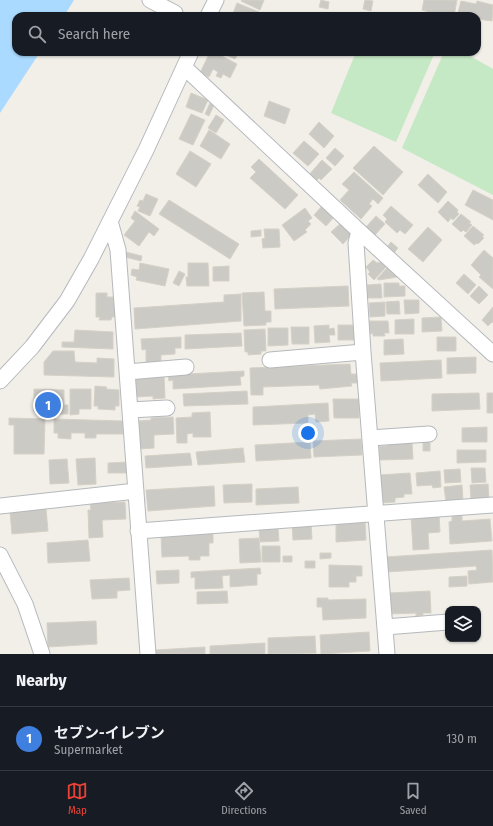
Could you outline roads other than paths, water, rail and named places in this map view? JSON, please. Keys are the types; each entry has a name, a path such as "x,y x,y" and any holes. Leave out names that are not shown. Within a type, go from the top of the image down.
{"street":[{"path":"150,0 173,12"},
{"path":"210,12 216,0"},
{"path":"0,381 32,347 67,301 91,259 146,150 189,56"},
{"path":"184,67 493,354"},
{"path":"110,221 118,250 148,654"},
{"path":"359,231 356,243 363,352 387,654"},
{"path":"270,360 363,352"},
{"path":"127,372 186,367"},
{"path":"130,410 167,408"},
{"path":"370,438 429,434"},
{"path":"0,506 136,491"},
{"path":"138,532 493,505"},
{"path":"0,555 25,604 42,654"},
{"path":"386,627 445,622"}],"water":[{"path":"0,0 74,0 66,12 12,12 12,56 37,56 0,113"}],"place":[{"name":"セブン-イレブン","path":"48,405"}]}
